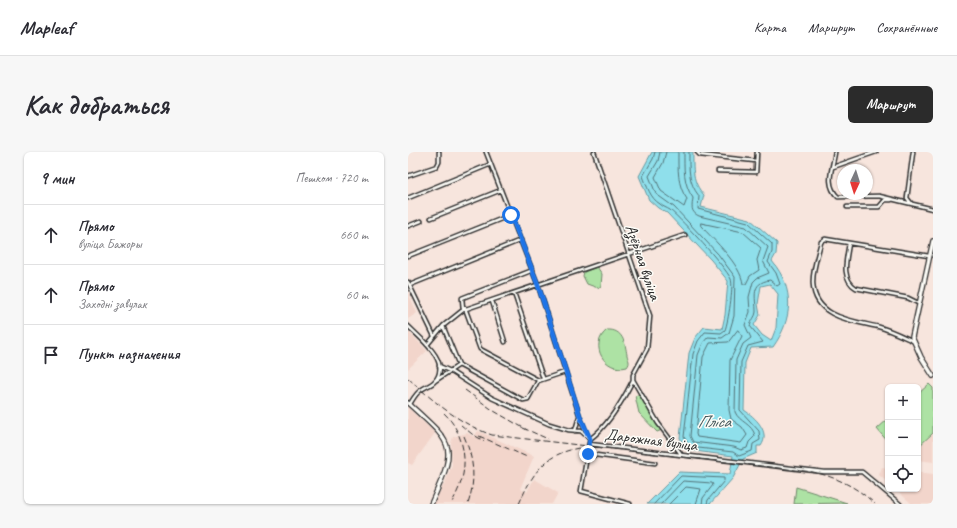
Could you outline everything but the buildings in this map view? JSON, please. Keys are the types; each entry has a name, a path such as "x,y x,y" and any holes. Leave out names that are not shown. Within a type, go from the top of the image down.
{"street":[{"path":"408,176 437,166 439,162 439,152"},
{"path":"486,152 533,270 565,372 587,435"},
{"name":"Азёрная вуліца","path":"590,439 598,433 607,421 633,380 633,375 647,349 650,316 594,152"},
{"path":"697,152 700,155 756,161"},
{"path":"718,171 756,172 757,152"},
{"path":"835,152 833,167 830,171 829,183 833,192 838,197 879,196 933,209"},
{"path":"833,167 876,152"},
{"path":"911,203 907,198 913,152"},
{"path":"408,198 491,164"},
{"path":"431,218 501,190"},
{"path":"847,207 879,207 885,200 895,200"},
{"path":"408,256 511,215"},
{"path":"408,226 421,221"},
{"path":"427,345 444,326 464,309 492,301 685,235"},
{"path":"913,341 880,328 842,319 822,306 813,285 813,276 821,242 825,238 927,256"},
{"path":"434,336 409,283 521,240"},
{"path":"933,242 927,256 912,337 920,357 933,376"},
{"path":"849,243 846,272 850,284 856,288 908,298 918,303"},
{"path":"533,270 462,298 464,309 480,349 538,380"},
{"path":"514,293 543,377"},
{"path":"492,301 505,342"},
{"path":"408,326 437,357 439,374 435,381"},
{"path":"444,326 459,365 523,400 528,399 538,380 543,377 565,372"},
{"path":"431,504 447,465 447,446 438,430 409,403 420,390 459,365"},
{"name":"Дарожная вуліца","path":"439,366 450,371 492,398 538,420 587,435 590,439 589,444 681,454 729,462 824,472 862,472 900,504"},
{"path":"633,380 658,423 681,454"},
{"path":"575,431 580,416"},
{"path":"589,444 581,491 630,504"},
{"path":"588,454 654,463"}],"shaded area":[{"path":"408,292 417,313 408,319"},
{"path":"408,331 427,351 408,369"},
{"path":"408,408 435,433 412,465 408,463"},
{"path":"478,431 534,456 520,489 527,492 534,479 558,493 552,504 433,504 445,483 452,465 451,443 453,437 467,433 474,437"},
{"path":"933,434 933,462 921,460 921,445"},
{"path":"882,467 885,468 885,480 879,475"},
{"path":"921,472 933,474 933,504 912,504 898,492 921,492"}],"green space":[{"path":"597,267 602,274 601,286 598,288 587,284 583,276 584,272"},
{"path":"607,330 612,330 620,334 624,342 629,361 627,367 619,368 612,366 606,362 602,356 599,350 599,343"},
{"path":"929,384 933,388 933,433 921,444 921,420 921,391"},
{"path":"640,394 662,430 657,432 639,413 635,396"},
{"path":"885,422 885,438 877,429"},
{"path":"796,487 847,503 794,504"}],"water":[{"name":"Пліса","path":"652,152 693,152 693,170 695,180 704,195 701,207 750,219 777,243 776,254 772,261 785,282 788,293 788,315 780,336 773,347 751,348 745,363 744,410 760,425 763,430 764,441 761,446 757,446 757,453 743,459 733,478 710,504 647,504 679,472 730,474 733,456 687,450 680,438 689,353 695,338 704,327 722,329 725,315 728,281 711,260 667,213 658,208 649,200 639,176","holes":["770,284 778,294 776,328 771,341 762,335 754,325 760,315 758,304 761,286"]}],"railway":[{"path":"408,378 447,411 469,425 492,435 813,472 830,477 854,488 875,504"},
{"path":"465,390 494,411 527,430"},
{"path":"444,413 450,419 458,433 464,458 462,478 451,504"},
{"path":"461,425 484,441"},
{"path":"523,428 548,439"},
{"path":"464,436 470,453 473,470 471,495 468,504"},
{"path":"479,436 527,457"},
{"path":"519,504 534,475 548,460 567,451 579,448"}],"route":[{"path":"511,215 533,270 565,372 587,435 590,439 588,454"}]}
